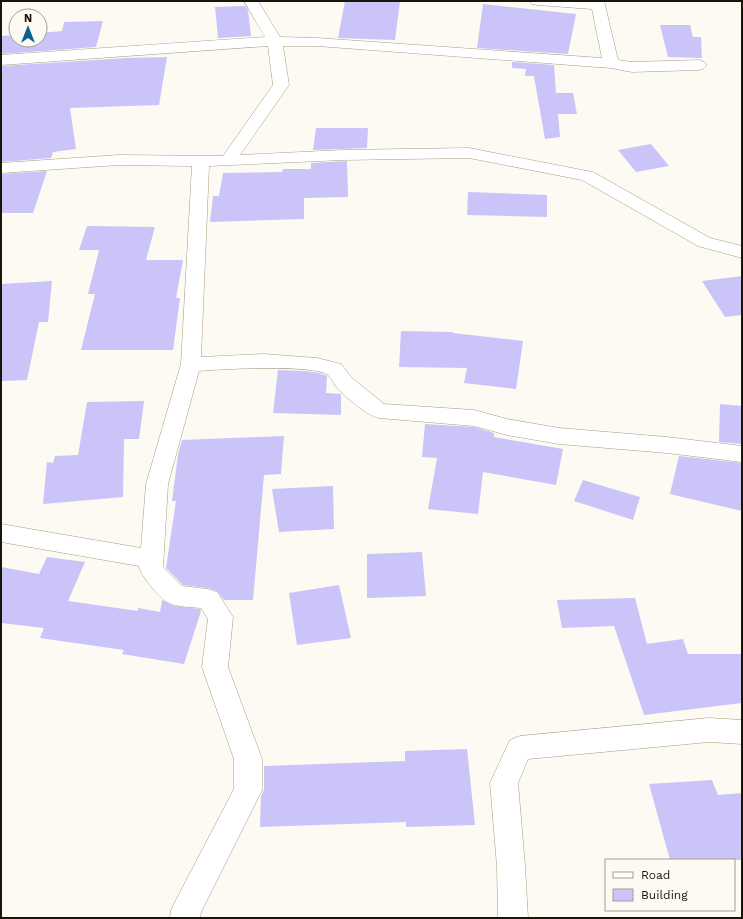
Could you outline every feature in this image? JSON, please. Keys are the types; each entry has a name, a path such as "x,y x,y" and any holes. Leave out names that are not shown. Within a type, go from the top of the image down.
{"street":[{"path":"228,161 281,85 275,41 251,1"},
{"path":"537,1 597,3 611,63"},
{"path":"1,60 275,41 317,42 611,63 632,67 699,65"},
{"path":"1,168 119,160 228,161 344,155 470,153 587,176 704,242 742,252"},
{"path":"184,918 186,910 248,790 248,759 216,667 221,617 208,599 175,595 151,570 157,484 191,364 201,161"},
{"path":"191,364 260,362 314,364 334,369 345,383 379,411 474,418 507,427 559,436 667,445 742,454"},
{"path":"1,533 152,559"},
{"path":"513,918 511,866 504,783 520,748 709,730 742,732"}],"building":[{"path":"345,1 400,1 395,40 338,38"},
{"path":"483,4 576,14 568,54 477,48"},
{"path":"245,6 248,10 251,36 218,38 215,7"},
{"path":"103,21 96,47 1,54 1,36 8,36 8,48 48,48 48,32 62,31 64,22"},
{"path":"660,25 690,25 693,37 701,37 702,58 668,57"},
{"path":"167,57 159,105 70,108 76,149 53,152 51,158 1,162 1,66"},
{"path":"512,62 554,65 556,93 573,93 577,114 558,114 560,137 545,139 534,76 525,76 526,69 512,68"},
{"path":"316,128 368,128 367,148 313,150"},
{"path":"651,144 669,166 636,172 618,150"},
{"path":"347,161 348,197 304,198 304,219 210,222 213,196 219,196 223,173 282,172 283,169 311,169 311,163"},
{"path":"47,171 33,213 1,213 1,174"},
{"path":"468,192 547,195 547,217 467,215"},
{"path":"87,226 155,227 146,260 183,260 176,298 180,298 173,350 81,350 95,294 88,294 99,250 79,250"},
{"path":"742,276 742,315 725,317 702,281"},
{"path":"52,281 48,322 39,322 27,380 1,381 1,284"},
{"path":"401,331 453,332 523,341 516,389 464,383 467,368 399,367"},
{"path":"278,370 305,371 327,376 326,393 341,394 341,415 273,413"},
{"path":"144,401 139,439 124,439 123,497 43,504 47,462 53,463 55,456 78,455 87,402"},
{"path":"720,404 742,406 742,444 719,442"},
{"path":"425,424 474,427 494,433 494,437 563,449 556,485 483,472 478,514 428,509 437,458 422,457"},
{"path":"284,436 281,474 264,475 253,600 224,600 217,591 208,588 183,585 166,568 176,501 172,501 178,455 182,440"},
{"path":"679,456 742,463 742,511 670,494"},
{"path":"583,480 640,497 633,520 574,501"},
{"path":"333,486 334,529 279,532 272,489"},
{"path":"422,552 426,596 367,598 367,554"},
{"path":"47,557 85,562 68,601 138,611 138,608 160,612 162,600 174,606 200,609 201,611 184,664 122,654 124,650 40,638 44,628 1,623 1,567 39,574"},
{"path":"339,585 351,638 297,645 289,593"},
{"path":"635,598 647,644 683,639 688,654 742,654 742,703 644,715 614,626 562,628 557,600"},
{"path":"467,749 475,825 406,827 406,822 260,827 261,796 264,790 264,766 405,761 405,751"},
{"path":"712,780 718,795 742,793 742,860 670,859 649,784"}]}
